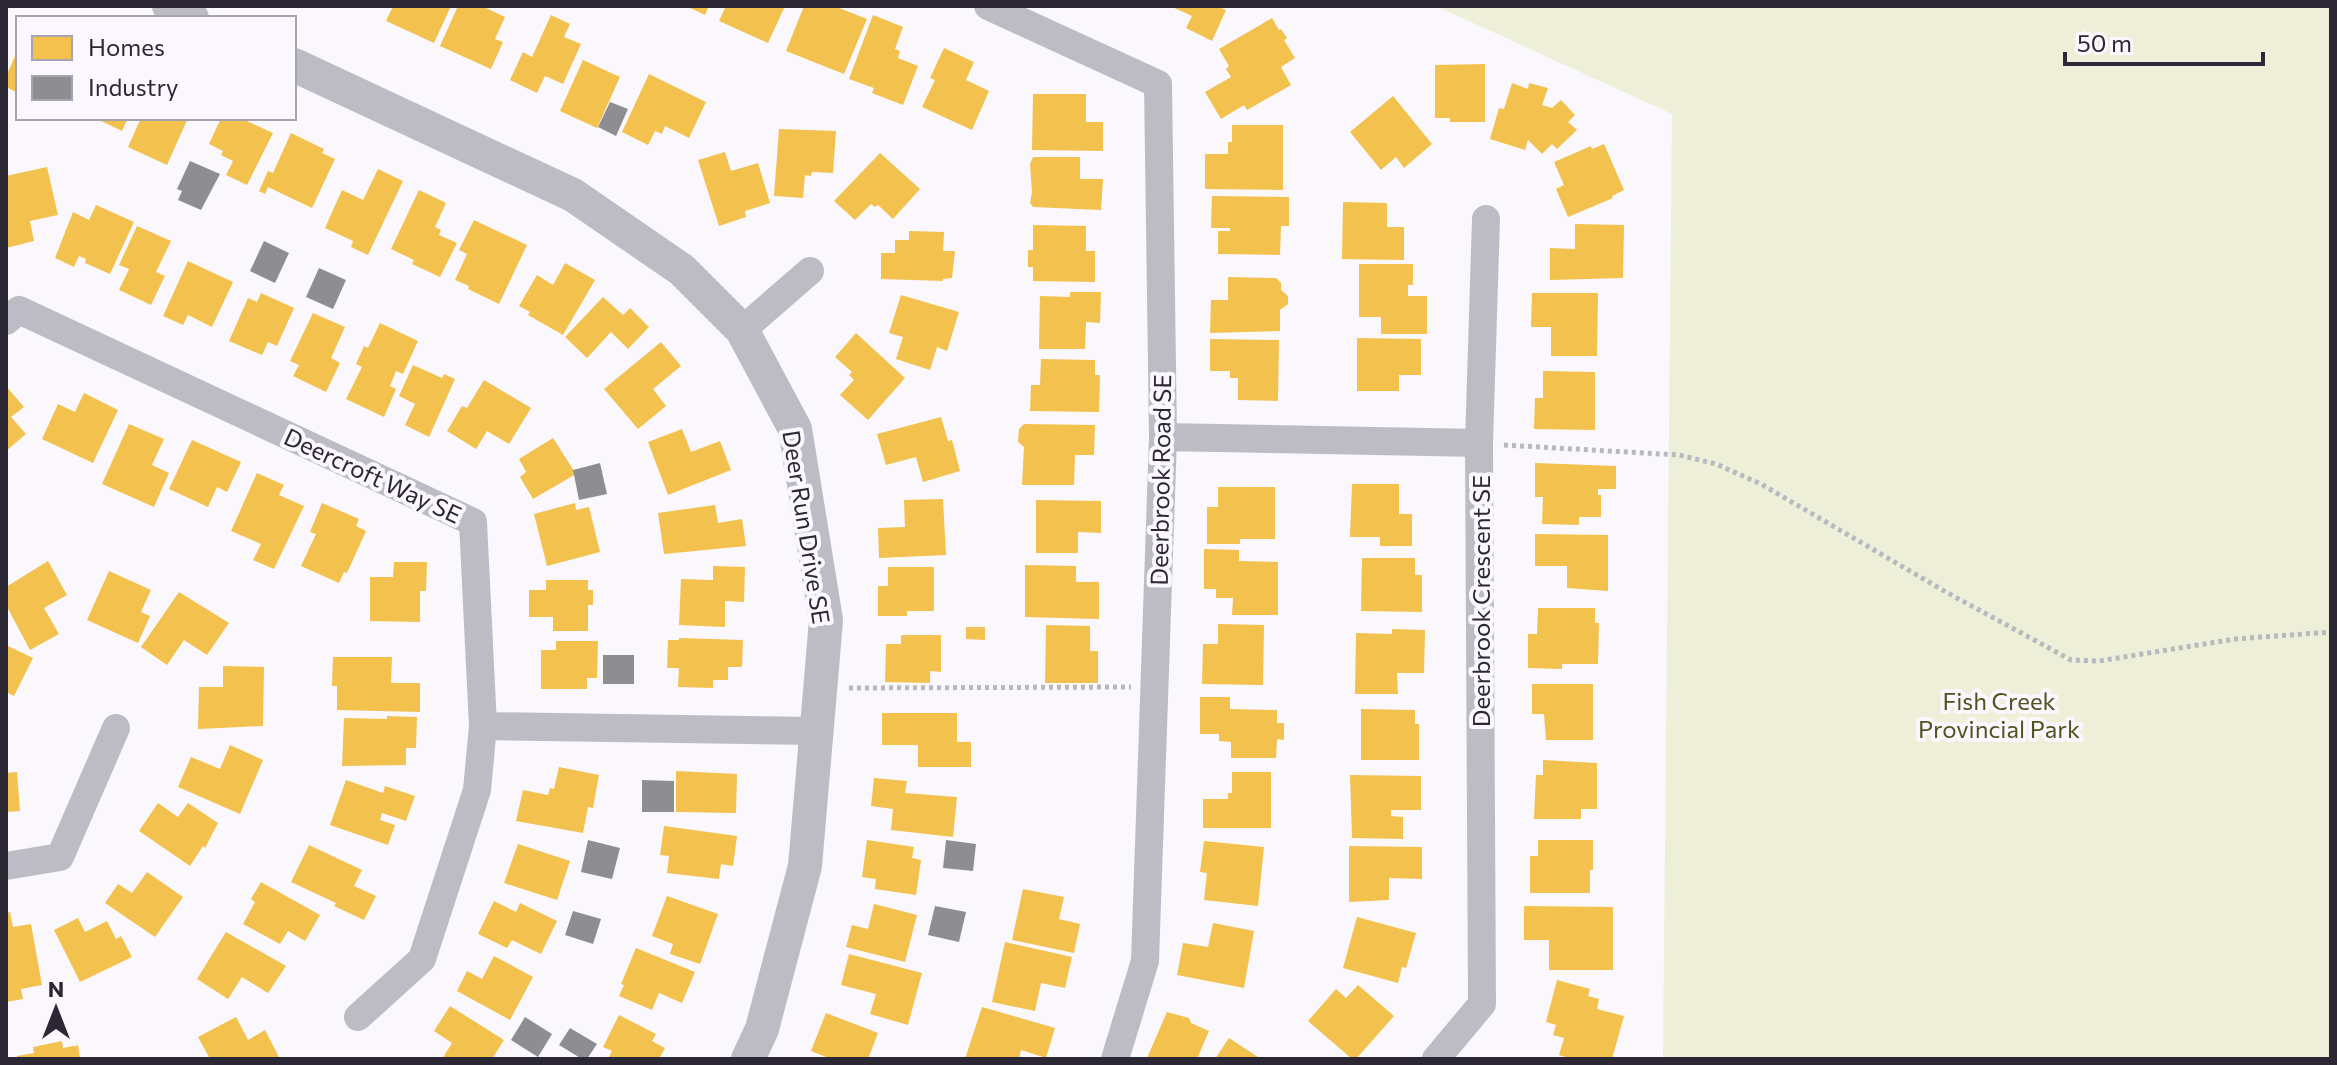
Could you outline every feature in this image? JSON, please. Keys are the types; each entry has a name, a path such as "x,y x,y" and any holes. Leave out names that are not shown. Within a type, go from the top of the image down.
{"street":[{"path":"169,6 188,16"},
{"name":"Deerbrook Road SE","path":"988,6 1158,84 1163,437 1145,961 1115,1059"},
{"name":"Deer Run Drive SE","path":"296,66 573,195 682,270 742,330 795,429 826,620 805,866 762,1029 748,1059"},
{"path":"1479,443 1486,219"},
{"path":"742,330 810,271"},
{"name":"Deercroft Way SE","path":"6,321 19,310 473,522 483,726"},
{"name":"Deerbrook Crescent SE","path":"1163,437 1479,443 1482,1004 1436,1059"},
{"path":"358,1017 422,959 477,790 483,726 817,731"},
{"path":"6,866 60,857 116,728"}],"path":[{"path":"1479,443 1679,455 1739,472 1784,495 2036,643 2071,660 2099,661 2211,641 2331,632"},
{"path":"820,691 856,688 1154,687"}],"green space":[{"name":"Fish Creek Provincial Park","path":"1436,6 2331,6 2331,1059 1663,1059 1672,114"}],"building: Homes":[{"path":"393,6 451,6 434,43 386,21"},
{"path":"458,6 482,6 505,17 495,39 503,42 491,69 440,46"},
{"path":"686,6 709,6 705,15"},
{"path":"726,6 785,6 768,43 719,21"},
{"path":"804,6 834,6 867,19 844,74 786,51"},
{"path":"1170,6 1217,6 1226,10 1212,41 1186,28 1192,16"},
{"path":"551,15 570,24 564,37 581,44 563,84 545,76 537,93 510,80 523,52 532,57"},
{"path":"873,15 903,27 895,49 900,51 898,58 918,66 903,105 872,93 874,88 849,79"},
{"path":"1272,18 1287,38 1284,40 1295,58 1281,67 1291,85 1247,110 1244,105 1221,119 1205,92 1231,77 1226,69 1229,66 1219,49"},
{"path":"944,48 974,62 966,80 989,91 972,130 922,107 935,80 930,78"},
{"path":"16,54 16,92 6,87 6,76"},
{"path":"583,60 620,77 597,128 560,111"},
{"path":"1485,64 1485,122 1450,122 1450,118 1435,118 1435,65"},
{"path":"649,74 706,102 689,138 665,126 662,134 655,131 648,145 622,132"},
{"path":"1512,83 1528,89 1529,83 1548,88 1542,105 1552,108 1561,100 1575,115 1568,122 1577,130 1557,149 1552,144 1542,154 1528,140 1525,150 1490,139 1499,108 1504,109"},
{"path":"1033,94 1086,94 1086,122 1103,122 1103,151 1032,150"},
{"path":"1393,96 1432,144 1404,168 1396,157 1381,170 1350,132"},
{"path":"99,120 127,120 122,131"},
{"path":"140,120 187,120 167,165 128,147"},
{"path":"220,120 244,120 273,133 247,185 226,175 233,161 209,144"},
{"path":"1232,125 1283,125 1283,190 1205,189 1205,154 1228,154"},
{"path":"779,129 836,131 833,173 812,172 811,176 805,175 803,198 774,196"},
{"path":"291,133 324,149 322,153 335,159 312,208 268,187 265,194 259,191 268,171 273,173"},
{"path":"1604,144 1624,190 1613,198 1568,217 1556,189 1564,185 1554,162 1591,146 1592,149"},
{"path":"725,152 731,171 758,163 770,203 745,211 746,217 719,226 698,160"},
{"path":"880,153 920,189 893,219 878,205 875,207 871,204 855,220 834,201"},
{"path":"1033,157 1080,157 1080,179 1103,179 1101,210 1033,207 1030,203 1030,164"},
{"path":"47,167 58,215 30,221 34,241 6,248 6,176"},
{"path":"378,169 403,181 368,255 351,247 353,241 325,228 342,190 363,200"},
{"path":"419,190 446,203 435,227 441,230 439,235 457,243 440,277 412,264 414,260 391,249"},
{"path":"1212,196 1289,197 1289,226 1281,226 1280,255 1218,254 1218,231 1230,231 1230,228 1211,228"},
{"path":"1343,202 1387,203 1387,227 1404,227 1404,260 1342,259"},
{"path":"96,205 134,222 110,274 85,263 86,259 79,256 74,267 55,258 73,212 89,220"},
{"path":"474,220 527,245 499,304 455,280 467,254 459,250"},
{"path":"1575,224 1624,225 1623,278 1550,280 1550,248 1575,249"},
{"path":"1033,225 1086,226 1086,251 1095,251 1095,282 1033,281 1033,267 1028,267 1028,250 1033,250"},
{"path":"137,226 171,241 156,272 165,276 151,305 119,290 129,269 119,265"},
{"path":"909,231 944,232 943,251 955,251 952,278 943,281 881,279 881,253 895,253 895,240 909,240"},
{"path":"188,261 233,282 212,327 188,315 183,325 163,316"},
{"path":"565,263 595,280 563,335 528,315 530,312 519,306 537,275 553,285"},
{"path":"1359,264 1413,264 1413,285 1408,285 1408,296 1427,296 1427,334 1381,334 1381,317 1359,317"},
{"path":"1228,277 1276,278 1281,283 1281,290 1288,296 1288,304 1280,310 1280,331 1210,333 1211,300 1228,300"},
{"path":"1070,292 1101,292 1100,323 1086,322 1085,349 1039,349 1040,296 1070,297"},
{"path":"261,293 294,308 277,346 268,342 262,355 229,341 248,298 257,302"},
{"path":"1532,293 1598,293 1597,356 1551,356 1551,327 1531,327"},
{"path":"901,295 959,312 947,351 937,347 930,370 896,359 903,337 889,333"},
{"path":"603,297 623,315 630,308 649,327 628,349 611,332 587,358 565,337"},
{"path":"313,313 345,327 331,358 340,363 326,392 293,376 299,365 290,361"},
{"path":"380,323 418,341 403,374 396,371 390,386 396,389 384,417 346,399 362,367 356,364 364,346 368,348"},
{"path":"856,333 905,378 868,420 840,395 854,380 849,375 852,372 835,357"},
{"path":"1357,338 1421,339 1421,375 1399,375 1399,391 1357,391"},
{"path":"1210,339 1279,340 1278,401 1238,400 1238,378 1230,378 1230,371 1210,371"},
{"path":"661,342 681,366 653,389 666,406 638,429 604,389"},
{"path":"1041,359 1095,360 1095,375 1100,375 1099,412 1030,411 1031,385 1040,385"},
{"path":"413,365 442,378 444,374 455,379 429,437 405,425 415,404 399,396"},
{"path":"1543,371 1595,372 1595,430 1534,429 1535,398 1543,398"},
{"path":"484,380 531,408 509,444 487,431 476,449 447,431 462,406 467,408"},
{"path":"6,386 24,407 11,417 26,434 6,451"},
{"path":"84,393 118,410 93,463 42,439 58,404 75,412"},
{"path":"941,417 948,441 952,440 960,471 923,482 916,457 886,465 877,434"},
{"path":"129,424 164,439 152,465 169,473 154,507 102,484"},
{"path":"1024,424 1095,425 1094,455 1075,455 1074,485 1022,485 1024,447 1018,442 1019,429"},
{"path":"682,429 691,452 720,441 731,470 668,495 648,442"},
{"path":"553,438 576,474 533,499 520,477 526,472 519,459"},
{"path":"192,440 241,462 227,492 217,487 208,507 169,489"},
{"path":"1535,463 1616,466 1616,489 1598,489 1601,517 1579,517 1579,525 1542,524 1543,497 1535,497"},
{"path":"257,473 284,485 279,495 304,506 274,569 253,560 261,544 231,531"},
{"path":"1352,484 1399,484 1399,514 1412,514 1412,546 1380,546 1380,537 1350,537"},
{"path":"1218,487 1275,487 1275,539 1240,539 1240,544 1207,544 1207,507 1218,507"},
{"path":"943,499 946,555 879,558 878,528 905,527 904,500"},
{"path":"1036,500 1101,501 1101,533 1078,532 1078,553 1036,553"},
{"path":"322,503 359,519 356,526 366,531 347,573 344,572 339,583 301,566 316,534 310,532"},
{"path":"575,503 576,510 589,507 600,552 547,566 534,514"},
{"path":"715,505 718,523 742,519 746,546 664,554 658,513"},
{"path":"1535,534 1608,535 1608,591 1567,588 1567,566 1535,566"},
{"path":"1204,549 1239,550 1239,561 1278,562 1278,615 1232,615 1233,598 1216,598 1216,589 1204,589"},
{"path":"1362,558 1415,558 1415,575 1422,575 1422,612 1361,611"},
{"path":"48,561 67,595 44,608 59,634 30,650 6,605 6,587"},
{"path":"394,562 427,562 426,591 420,591 420,622 370,621 370,577 393,577"},
{"path":"1025,565 1076,566 1076,582 1099,582 1099,619 1025,617"},
{"path":"713,566 745,567 744,602 725,601 725,627 679,625 681,579 713,580"},
{"path":"888,567 934,567 934,611 907,611 907,616 878,616 878,586 888,586"},
{"path":"109,571 151,590 141,612 150,616 138,643 87,620"},
{"path":"546,580 588,580 588,590 593,590 593,605 588,605 588,631 553,631 553,617 529,617 529,590 546,590"},
{"path":"179,592 229,623 207,655 184,640 167,665 141,647"},
{"path":"1538,608 1595,608 1595,623 1599,623 1598,664 1562,664 1562,669 1528,668 1528,634 1537,634"},
{"path":"1218,624 1264,625 1263,685 1202,684 1203,644 1218,644"},
{"path":"1046,625 1090,626 1090,651 1098,651 1098,683 1045,683"},
{"path":"966,627 985,627 985,640 966,639"},
{"path":"1392,629 1425,630 1424,673 1397,673 1398,694 1355,694 1356,633 1392,634"},
{"path":"901,635 941,635 941,672 930,671 930,683 885,682 886,644 901,644"},
{"path":"668,640 743,640 742,667 728,667 728,680 713,680 713,688 678,687 679,668 667,668"},
{"path":"556,641 598,641 597,678 587,678 587,689 541,689 541,650 556,650"},
{"path":"6,645 33,658 14,696 6,692"},
{"path":"333,657 392,657 391,683 420,683 420,712 337,710 337,686 332,686"},
{"path":"223,666 264,667 263,726 198,729 199,687 223,687"},
{"path":"1532,684 1593,684 1593,740 1546,740 1544,714 1532,714"},
{"path":"1200,697 1230,697 1230,709 1277,710 1277,723 1284,723 1284,740 1277,739 1276,758 1231,758 1231,742 1219,741 1219,734 1200,734"},
{"path":"1361,709 1415,710 1415,724 1419,724 1419,760 1361,760"},
{"path":"882,713 957,713 957,742 971,742 971,767 918,767 918,745 882,745"},
{"path":"387,716 417,717 416,748 406,748 406,765 342,766 344,718 387,719"},
{"path":"230,745 263,760 240,814 178,787 191,757 220,769"},
{"path":"1543,760 1597,763 1597,809 1581,809 1581,819 1534,819 1536,775 1543,775"},
{"path":"559,767 599,775 593,808 588,807 583,833 516,821 523,790 548,795 550,788 554,789"},
{"path":"676,771 737,774 736,813 676,812"},
{"path":"17,772 20,811 6,812 6,773"},
{"path":"1232,772 1271,772 1271,828 1203,828 1203,799 1228,799 1228,793 1232,793"},
{"path":"1350,775 1421,776 1421,810 1391,810 1391,816 1403,817 1403,839 1352,838"},
{"path":"874,778 907,781 905,793 957,797 953,837 891,830 893,809 871,806"},
{"path":"346,780 383,793 385,786 415,796 406,821 382,813 380,820 395,825 388,845 330,825"},
{"path":"158,803 178,817 188,803 218,823 205,848 203,846 190,866 139,831"},
{"path":"664,826 737,836 733,866 721,864 719,879 667,873 669,856 660,855"},
{"path":"867,840 914,847 912,858 921,860 916,895 875,889 876,879 862,877"},
{"path":"1538,840 1593,840 1590,893 1530,893 1530,856 1538,856"},
{"path":"1204,841 1264,847 1258,906 1204,900 1207,873 1200,872"},
{"path":"518,844 570,861 557,900 504,883"},
{"path":"309,845 362,870 354,886 376,896 364,920 291,882"},
{"path":"1349,846 1422,847 1422,879 1389,878 1389,900 1349,902"},
{"path":"147,872 183,897 155,937 105,903 118,884 132,893"},
{"path":"261,882 320,915 305,941 288,931 280,944 243,924 255,902 251,899"},
{"path":"1023,889 1064,897 1059,919 1080,924 1074,953 1012,940"},
{"path":"667,896 718,914 700,964 670,954 673,944 652,936"},
{"path":"494,901 516,912 520,903 557,921 541,954 512,940 507,948 478,934"},
{"path":"874,904 917,915 905,962 846,947 852,925 868,929"},
{"path":"1524,906 1613,907 1613,970 1549,970 1549,940 1524,940"},
{"path":"10,912 13,927 31,924 42,985 21,989 23,999 6,1002 6,913"},
{"path":"1357,917 1416,933 1406,968 1402,967 1398,983 1343,968"},
{"path":"78,918 85,932 107,921 116,939 121,936 132,957 80,982 54,930"},
{"path":"1213,923 1254,931 1244,988 1177,975 1183,943 1208,947"},
{"path":"226,932 286,966 268,993 242,977 228,999 197,979"},
{"path":"1005,942 1072,957 1065,988 1041,983 1035,1011 992,1002"},
{"path":"636,948 695,972 682,1003 659,993 652,1010 619,996"},
{"path":"849,954 922,973 908,1025 870,1014 876,994 841,985"},
{"path":"494,956 533,977 510,1020 457,991 467,971 482,979"},
{"path":"1557,980 1590,989 1588,996 1599,999 1597,1009 1624,1016 1612,1059 1573,1059 1559,1055 1564,1038 1553,1035 1556,1025 1546,1022"},
{"path":"1358,985 1394,1016 1356,1059 1352,1059 1308,1021 1336,989 1346,998"},
{"path":"450,1006 504,1040 492,1059 442,1059 452,1043 434,1031"},
{"path":"982,1007 1055,1028 1046,1058 1021,1050 1019,1059 965,1059"},
{"path":"1167,1012 1189,1018 1191,1023 1209,1031 1197,1059 1147,1058"},
{"path":"826,1013 878,1033 868,1059 831,1059 811,1051"},
{"path":"619,1015 656,1034 652,1041 665,1048 659,1059 608,1059 612,1051 603,1047"},
{"path":"236,1017 248,1040 265,1030 280,1059 210,1059 198,1037"},
{"path":"1229,1038 1261,1059 1215,1059"},
{"path":"62,1041 63,1048 78,1045 80,1059 17,1059 17,1056 34,1053 33,1047"}],"building: Industry":[{"path":"610,102 628,109 616,136 598,127"},
{"path":"190,161 220,174 201,210 178,200 182,191 177,189"},
{"path":"264,241 289,253 275,283 250,271"},
{"path":"319,268 346,280 333,309 306,297"},
{"path":"600,463 607,494 579,500 573,470"},
{"path":"603,655 634,655 634,684 603,684"},
{"path":"642,780 674,781 674,812 642,812"},
{"path":"588,840 620,848 612,879 581,872"},
{"path":"946,840 976,844 973,871 943,868"},
{"path":"935,906 966,912 959,942 928,935"},
{"path":"573,911 601,919 593,944 565,935"},
{"path":"525,1017 552,1034 538,1057 511,1040"},
{"path":"570,1028 597,1044 587,1059 559,1045"}]}
